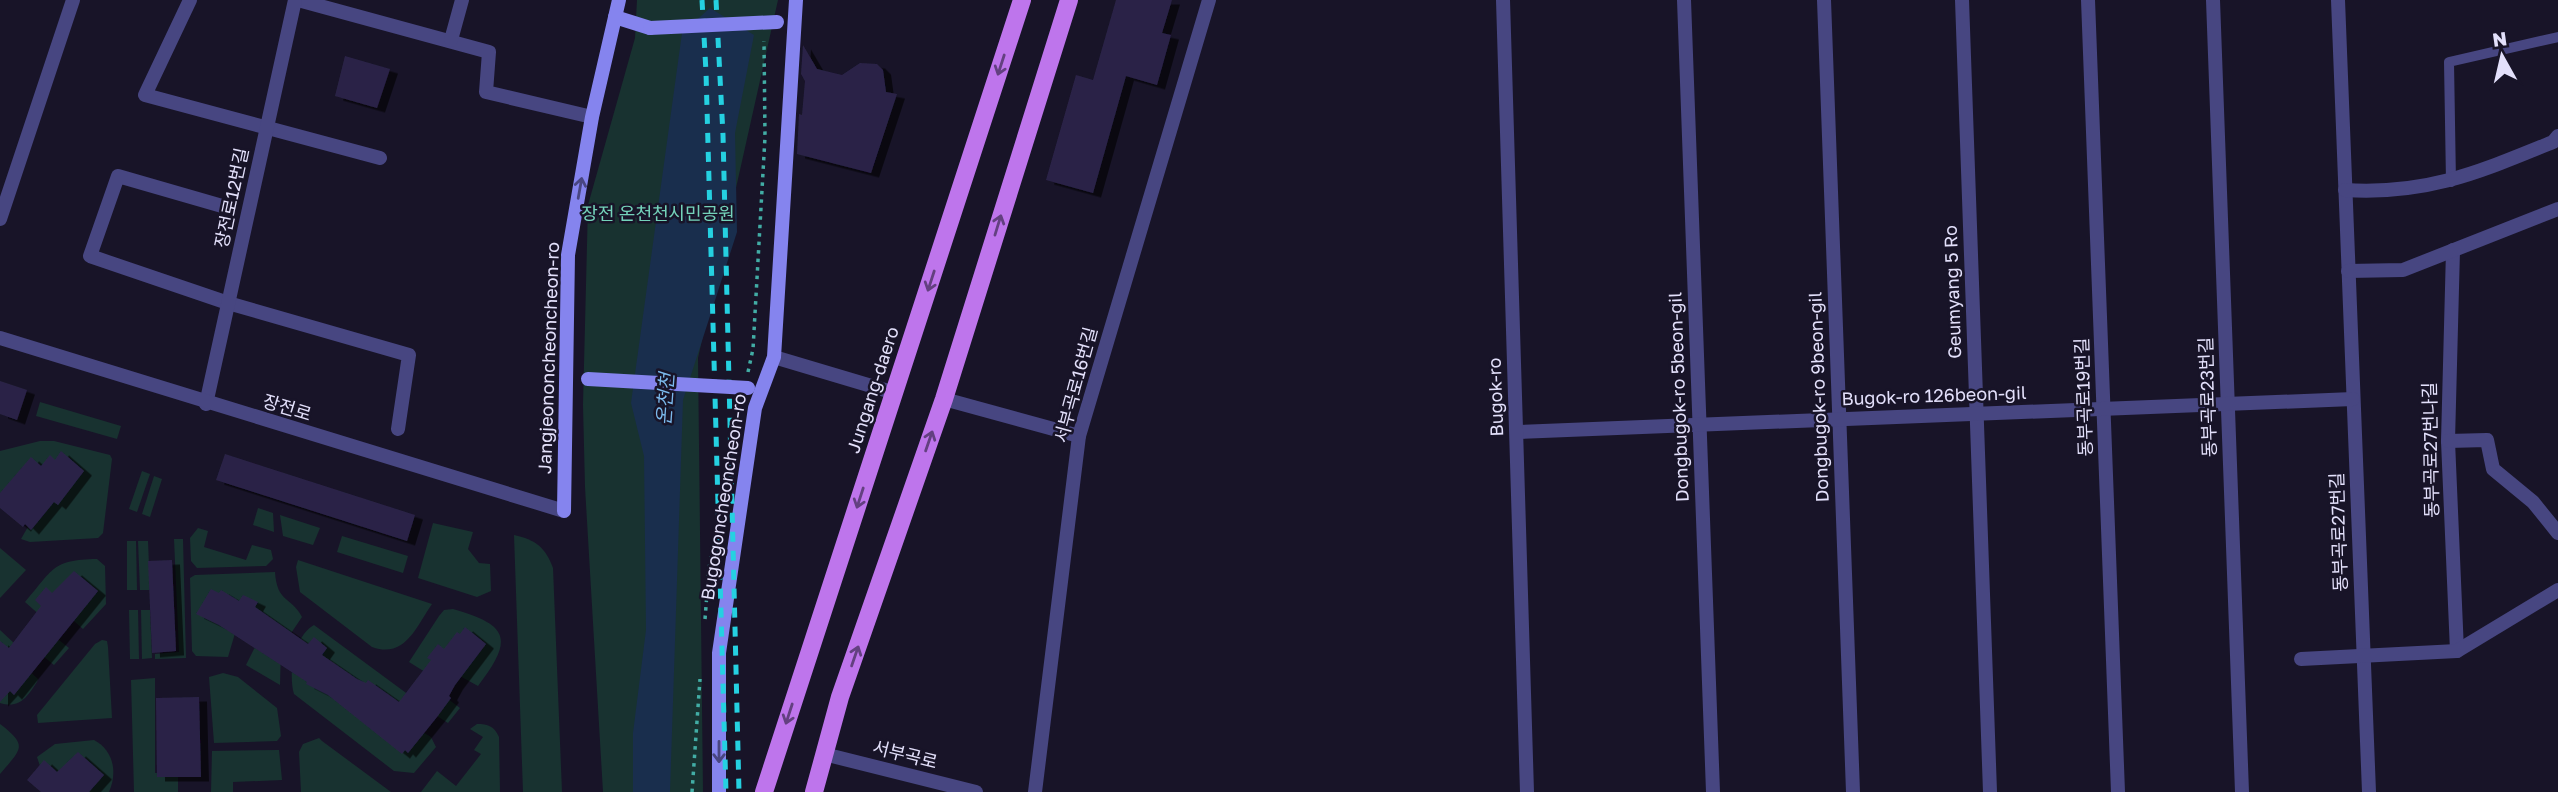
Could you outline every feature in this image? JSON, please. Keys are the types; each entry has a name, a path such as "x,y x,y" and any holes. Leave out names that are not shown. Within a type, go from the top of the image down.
{"main road":[{"name":"Jangjeononcheoncheon-ro","path":"564,511 568,255 592,117 619,0"},
{"name":"Bugogoncheoncheon-ro","path":"719,792 719,653 755,388 774,357 796,0"},
{"name":"Jungang-daero","path":"764,792 1021,0"},
{"path":"814,792 841,697 943,399 1069,0"},
{"path":"615,17 650,28 794,22"},
{"path":"565,378 755,388"}],"street":[{"path":"0,219 73,0"},
{"path":"190,0 145,94 380,158"},
{"path":"297,0 489,52 486,92 592,117"},
{"name":"장전로12번길","path":"206,404 297,0"},
{"path":"451,40 462,0"},
{"name":"서부곡로16번길","path":"1035,792 1079,436 1209,0"},
{"name":"Bugok-ro","path":"1503,0 1527,792"},
{"name":"Dongbugok-ro 5beon-gil","path":"1684,0 1713,792"},
{"name":"Dongbugok-ro 9beon-gil","path":"1824,0 1853,792"},
{"name":"Geumyang 5 Ro","path":"1962,0 1990,792"},
{"name":"동부곡로19번길","path":"2088,0 2118,792"},
{"name":"동부곡로23번길","path":"2213,0 2242,792"},
{"name":"동부곡로27번길","path":"2338,0 2369,792"},
{"path":"2345,190 2409,188 2451,182 2553,142 2558,136"},
{"path":"229,208 118,176 90,256 228,303 409,355 398,429"},
{"path":"2348,271 2403,270 2558,209"},
{"name":"동부곡로27번나길","path":"2454,250 2448,441 2457,651"},
{"name":"장전로","path":"0,338 206,404 564,511"},
{"path":"774,357 895,393"},
{"path":"943,399 1079,436"},
{"name":"Bugok-ro 126beon-gil","path":"1517,432 2353,399"},
{"path":"2448,441 2487,440 2493,469 2533,502 2558,533"},
{"path":"2301,659 2457,651 2558,590"},
{"name":"서부곡로","path":"824,754 976,792"}],"lane":[{"path":"2451,182 2449,62 2558,37"}],"green space":[{"name":"장전 온천천시민공원","path":"637,0 778,0 698,358 703,792 603,792 585,487 583,405 588,205 635,38"},
{"path":"40,402 121,426 117,439 36,416"},
{"path":"40,441 54,441 110,455 112,459 103,533 98,538 30,542 21,539 29,525 0,502 0,451"},
{"path":"142,471 150,474 137,512 129,509"},
{"path":"154,476 162,479 150,517 142,514"},
{"path":"258,508 273,513 274,532 253,525"},
{"path":"280,515 320,528 313,545 283,536"},
{"path":"433,523 473,532 468,549 479,563 490,564 491,591 477,597 418,578"},
{"path":"198,528 208,531 204,547 246,560 252,545 271,550 273,559 266,566 197,568 191,561 190,538"},
{"path":"514,535 539,545 553,568 562,792 523,792"},
{"path":"342,536 408,556 403,573 337,552"},
{"path":"174,539 183,539 186,658 155,659 155,654 179,652"},
{"path":"127,541 136,541 137,590 127,590"},
{"path":"138,541 148,541 150,590 140,590"},
{"path":"0,548 26,570 0,598"},
{"path":"97,559 105,566 106,604 83,629 66,614 50,633 69,648 54,665 38,652 25,667 38,679 30,692 18,703 0,703 0,630 16,645 42,617 25,602 48,574 62,564"},
{"path":"298,560 432,604 415,631 401,645 383,650 372,647 300,592 296,567"},
{"path":"275,572 282,594 302,617 281,648 280,685 246,665 257,643 236,630 228,657 196,656 192,651 190,578 195,575"},
{"path":"453,609 486,621 500,636 501,645 490,670 478,686 458,675 444,696 460,708 448,723 429,711 416,728 431,737 436,747 414,773 394,771 294,694 294,656 307,630 314,625 417,701 433,677 409,662 439,616 444,610"},
{"path":"129,610 138,610 139,659 130,659"},
{"path":"141,610 150,610 152,658 142,659"},
{"path":"102,640 107,641 108,647 112,718 38,723 37,715 95,644"},
{"path":"223,673 238,677 277,708 281,736 277,741 214,743 209,677"},
{"path":"155,678 155,773 178,773 178,792 134,792 131,680"},
{"path":"0,724 15,738 19,748 0,774"},
{"path":"477,724 490,726 499,737 500,792 421,792 437,771 456,786 481,754 474,750 483,737 470,729"},
{"path":"319,738 391,792 301,792 299,752 303,744"},
{"path":"94,740 106,750 112,762 113,777 109,792 62,792 43,775 37,757 55,744"},
{"path":"279,750 282,780 233,782 233,792 211,792 212,751"}],"water":[{"name":"온천천","path":"710,8 754,35 735,133 737,232 683,400 670,792 633,792 633,733 646,630 644,456 631,403 682,33"}],"building":[{"path":"1116,0 1172,0 1162,33 1171,35 1157,85 1126,76 1093,193 1046,180 1076,75 1093,80"},
{"path":"803,45 817,69 842,75 860,63 877,64 883,70 886,92 897,94 871,173 797,154 799,114 802,115 805,81 801,74"},
{"path":"345,56 390,69 377,108 335,96"},
{"path":"0,381 27,390 17,420 0,414"},
{"path":"61,451 84,471 58,505 54,502 31,530 25,524 23,527 0,508 0,493 31,457 41,466 50,455 55,460"},
{"path":"225,454 415,515 407,541 216,480"},
{"path":"172,560 176,651 152,653 148,561"},
{"path":"74,571 98,591 14,695 10,691 0,702 0,641 9,648 41,606 35,600 46,587 52,593"},
{"path":"211,589 219,593 221,590 239,601 243,595 258,602 255,607 308,644 314,637 327,648 322,655 357,679 366,683 368,680 399,702 431,660 427,658 438,644 444,649 457,632 460,634 465,627 486,644 455,685 449,696 451,698 437,717 408,753 405,750 402,754 328,695 306,684 307,682 219,625 196,614"},
{"path":"199,697 201,777 157,777 156,698"},
{"path":"78,752 104,775 89,792 41,792 27,780 44,760 57,772"}],"railway":[{"path":"702,0 726,792"},
{"path":"716,0 723,135 739,792"}]}
